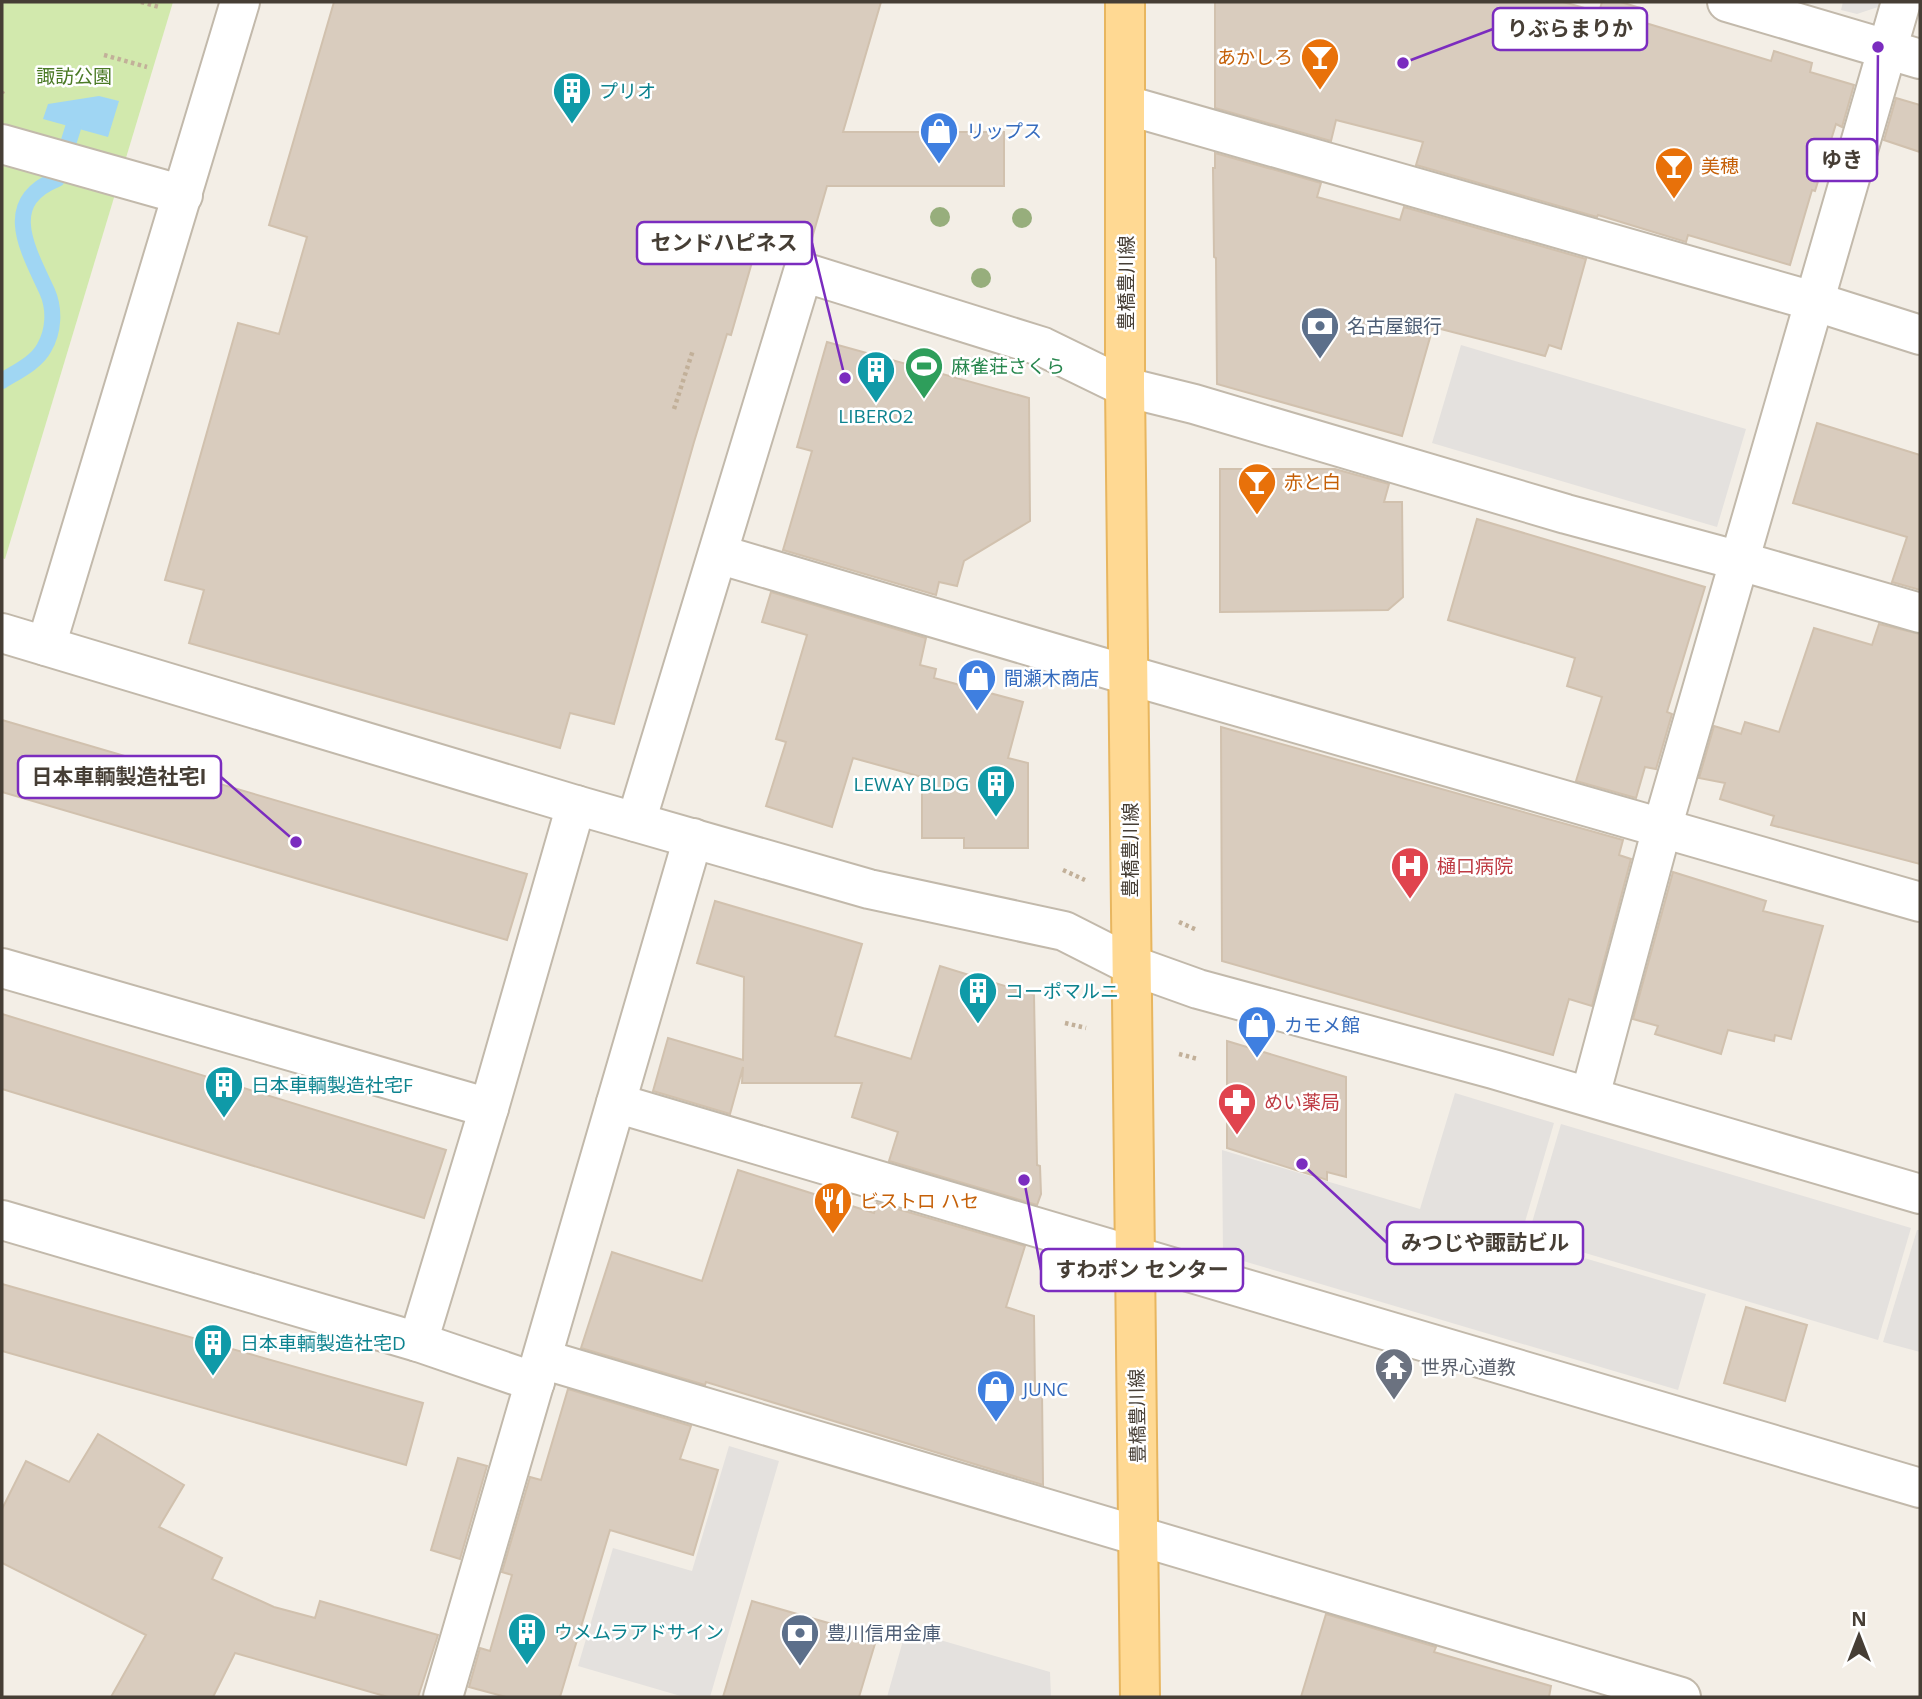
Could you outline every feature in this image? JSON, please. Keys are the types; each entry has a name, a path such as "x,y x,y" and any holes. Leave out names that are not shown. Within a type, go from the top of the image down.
{"main road":[{"name":"豊橋豊川線","path":"1125,2 1125,387 1140,1697"}],"street":[{"path":"46,646 240,2"},
{"path":"1727,2 1903,54"},
{"path":"1590,1097 1662,828 1813,301 1903,54 1900,2"},
{"path":"1126,105 1813,301 1920,335"},
{"path":"20,148 183,195"},
{"path":"636,822 803,272 1043,347 1125,387 1194,404 1566,514 1920,613"},
{"path":"718,554 1128,675 1920,902"},
{"path":"2,633 576,805 869,889 1064,931 1131,965 1198,989 1590,1097 1920,1194"},
{"path":"418,1342 576,805"},
{"path":"443,1697 693,838"},
{"path":"2,968 489,1108"},
{"path":"616,1103 1920,1488"},
{"path":"2,1220 418,1342 539,1370 1138,1535 1681,1697"}],"path":[{"path":"141,2 159,7"},
{"path":"104,55 147,67"},
{"path":"674,409 693,349"}],"green space":[{"name":"諏訪公園","path":"2,2 173,2 5,559 2,558"}],"shaded area":[{"path":"1843,2 1879,2 1878,7 1857,14 1841,10"},
{"path":"1461,345 1746,429 1717,527 1432,443"},
{"path":"1455,1093 1554,1123 1520,1239 1706,1294 1678,1390 1223,1255 1222,1150 1420,1209"},
{"path":"1561,1124 1911,1228 1878,1340 1528,1236"},
{"path":"1917,1230 1920,1230 1920,1352 1883,1342"},
{"path":"729,1446 779,1461 710,1697 684,1697 578,1666 613,1548 692,1571"},
{"path":"906,1630 1050,1672 1051,1697 887,1697"}],"water":[{"path":"99,96 119,101 108,137 43,119 48,104"}],"building":[{"path":"334,2 881,2 843,132 1004,132 1004,186 827,186 810,245 761,231 731,335 727,334 694,442 614,724 570,713 560,748 189,643 204,590 165,580 238,323 279,334 307,237 269,225"},
{"path":"1215,2 1563,2 1599,12 1602,2 1621,2 1643,9 1639,21 1771,61 1774,51 1812,63 1810,72 1854,85 1842,127 1836,124 1815,191 1812,190 1790,265 1688,235 1686,242 1416,165 1423,142 1336,120 1331,141 1215,108"},
{"path":"1896,98 1920,105 1920,152 1884,140"},
{"path":"1215,153 1321,183 1317,197 1400,220 1404,207 1586,259 1561,349 1549,345 1545,356 1433,327 1402,436 1217,384 1213,168"},
{"path":"827,342 1029,398 1030,521 964,561 957,586 939,582 936,595 783,550 812,451 797,447"},
{"path":"1817,423 1920,455 1920,590 1892,582 1907,537 1793,503"},
{"path":"1220,469 1335,469 1389,484 1384,502 1402,502 1403,597 1388,610 1220,612"},
{"path":"1477,519 1705,587 1667,712 1672,714 1656,769 1645,767 1636,798 1576,781 1602,697 1567,686 1575,658 1448,620"},
{"path":"771,592 926,638 920,665 936,669 934,678 1023,702 1008,758 1028,763 1028,848 964,848 964,838 922,838 922,777 853,758 832,827 766,806 786,742 776,739 807,635 762,622"},
{"path":"1879,624 1920,634 1920,864 1771,825 1774,816 1720,799 1725,783 1699,778 1714,726 1741,734 1745,722 1779,732 1814,628 1872,645"},
{"path":"2,720 527,874 507,940 2,792"},
{"name":"樋口病院","path":"1221,727 1623,840 1619,855 1631,859 1592,1006 1569,999 1553,1055 1222,961"},
{"path":"1673,872 1766,901 1763,911 1823,926 1791,1039 1775,1035 1774,1041 1728,1030 1721,1054 1655,1034 1658,1026 1633,1019"},
{"path":"715,901 862,944 835,1036 911,1059 940,966 1034,995 1037,1165 1040,1166 1041,1194 1037,1205 889,1161 898,1132 852,1117 862,1083 742,1083 743,1067 730,1114 653,1091 668,1038 743,1060 744,977 697,963"},
{"name":"日本車輌製造社宅F","path":"2,1014 446,1150 424,1218 2,1089"},
{"path":"1227,1041 1346,1077 1346,1177 1327,1172 1327,1180 1227,1148"},
{"path":"738,1170 874,1213 877,1203 1025,1246 1006,1307 1034,1316 1035,1389 1042,1391 1043,1485 706,1382 705,1385 581,1348 612,1252 702,1281"},
{"name":"日本車輌製造社宅D","path":"2,1284 423,1403 406,1465 2,1351"},
{"path":"1746,1307 1807,1325 1785,1401 1724,1383"},
{"path":"568,1389 691,1426 680,1459 718,1470 693,1555 610,1530 560,1697 506,1697 469,1687 480,1648 490,1651 512,1575 502,1572 530,1477 541,1480"},
{"path":"98,1434 184,1485 159,1527 222,1558 212,1579 274,1607 315,1618 320,1601 438,1635 418,1697 388,1697 235,1653 213,1697 111,1697 146,1635 2,1563 2,1509 26,1461 69,1482"},
{"path":"458,1458 487,1466 460,1559 431,1550"},
{"name":"豊川信用金庫","path":"752,1601 877,1637 859,1697 723,1697"},
{"path":"1326,1614 1436,1647 1434,1652 1551,1686 1549,1697 1301,1697"}],"waterway":[{"path":"2,381 36,358 50,334 51,305 26,243 24,213 29,200 39,189 57,179 73,128"}],"place":[{"name":"ゆき","path":"1878,47"},
{"name":"りぶらまりか","path":"1403,63"},
{"name":"あかしろ","path":"1320,91"},
{"name":"プリオ","path":"572,125"},
{"name":"リップス","path":"939,165"},
{"name":"美穂","path":"1674,200"},
{"name":"名古屋銀行","path":"1320,360"},
{"name":"センドハピネス","path":"845,378"},
{"name":"麻雀荘さくら","path":"924,400"},
{"name":"LIBERO2","path":"876,404"},
{"name":"赤と白","path":"1257,516"},
{"name":"間瀬木商店","path":"977,712"},
{"name":"LEWAY BLDG","path":"996,818"},
{"name":"日本車輌製造社宅I","path":"296,842"},
{"name":"樋口病院","path":"1410,900"},
{"name":"コーポマルニ","path":"978,1025"},
{"name":"カモメ館","path":"1257,1059"},
{"name":"日本車輌製造社宅F","path":"224,1119"},
{"name":"めい薬局","path":"1237,1136"},
{"name":"みつじや諏訪ビル","path":"1302,1164"},
{"name":"すわポン センター","path":"1024,1180"},
{"name":"ビストロ ハセ","path":"833,1235"},
{"name":"日本車輌製造社宅D","path":"213,1377"},
{"name":"世界心道教","path":"1394,1401"},
{"name":"JUNC","path":"996,1423"},
{"name":"ウメムラアドサイン","path":"527,1666"},
{"name":"豊川信用金庫","path":"800,1667"}]}
